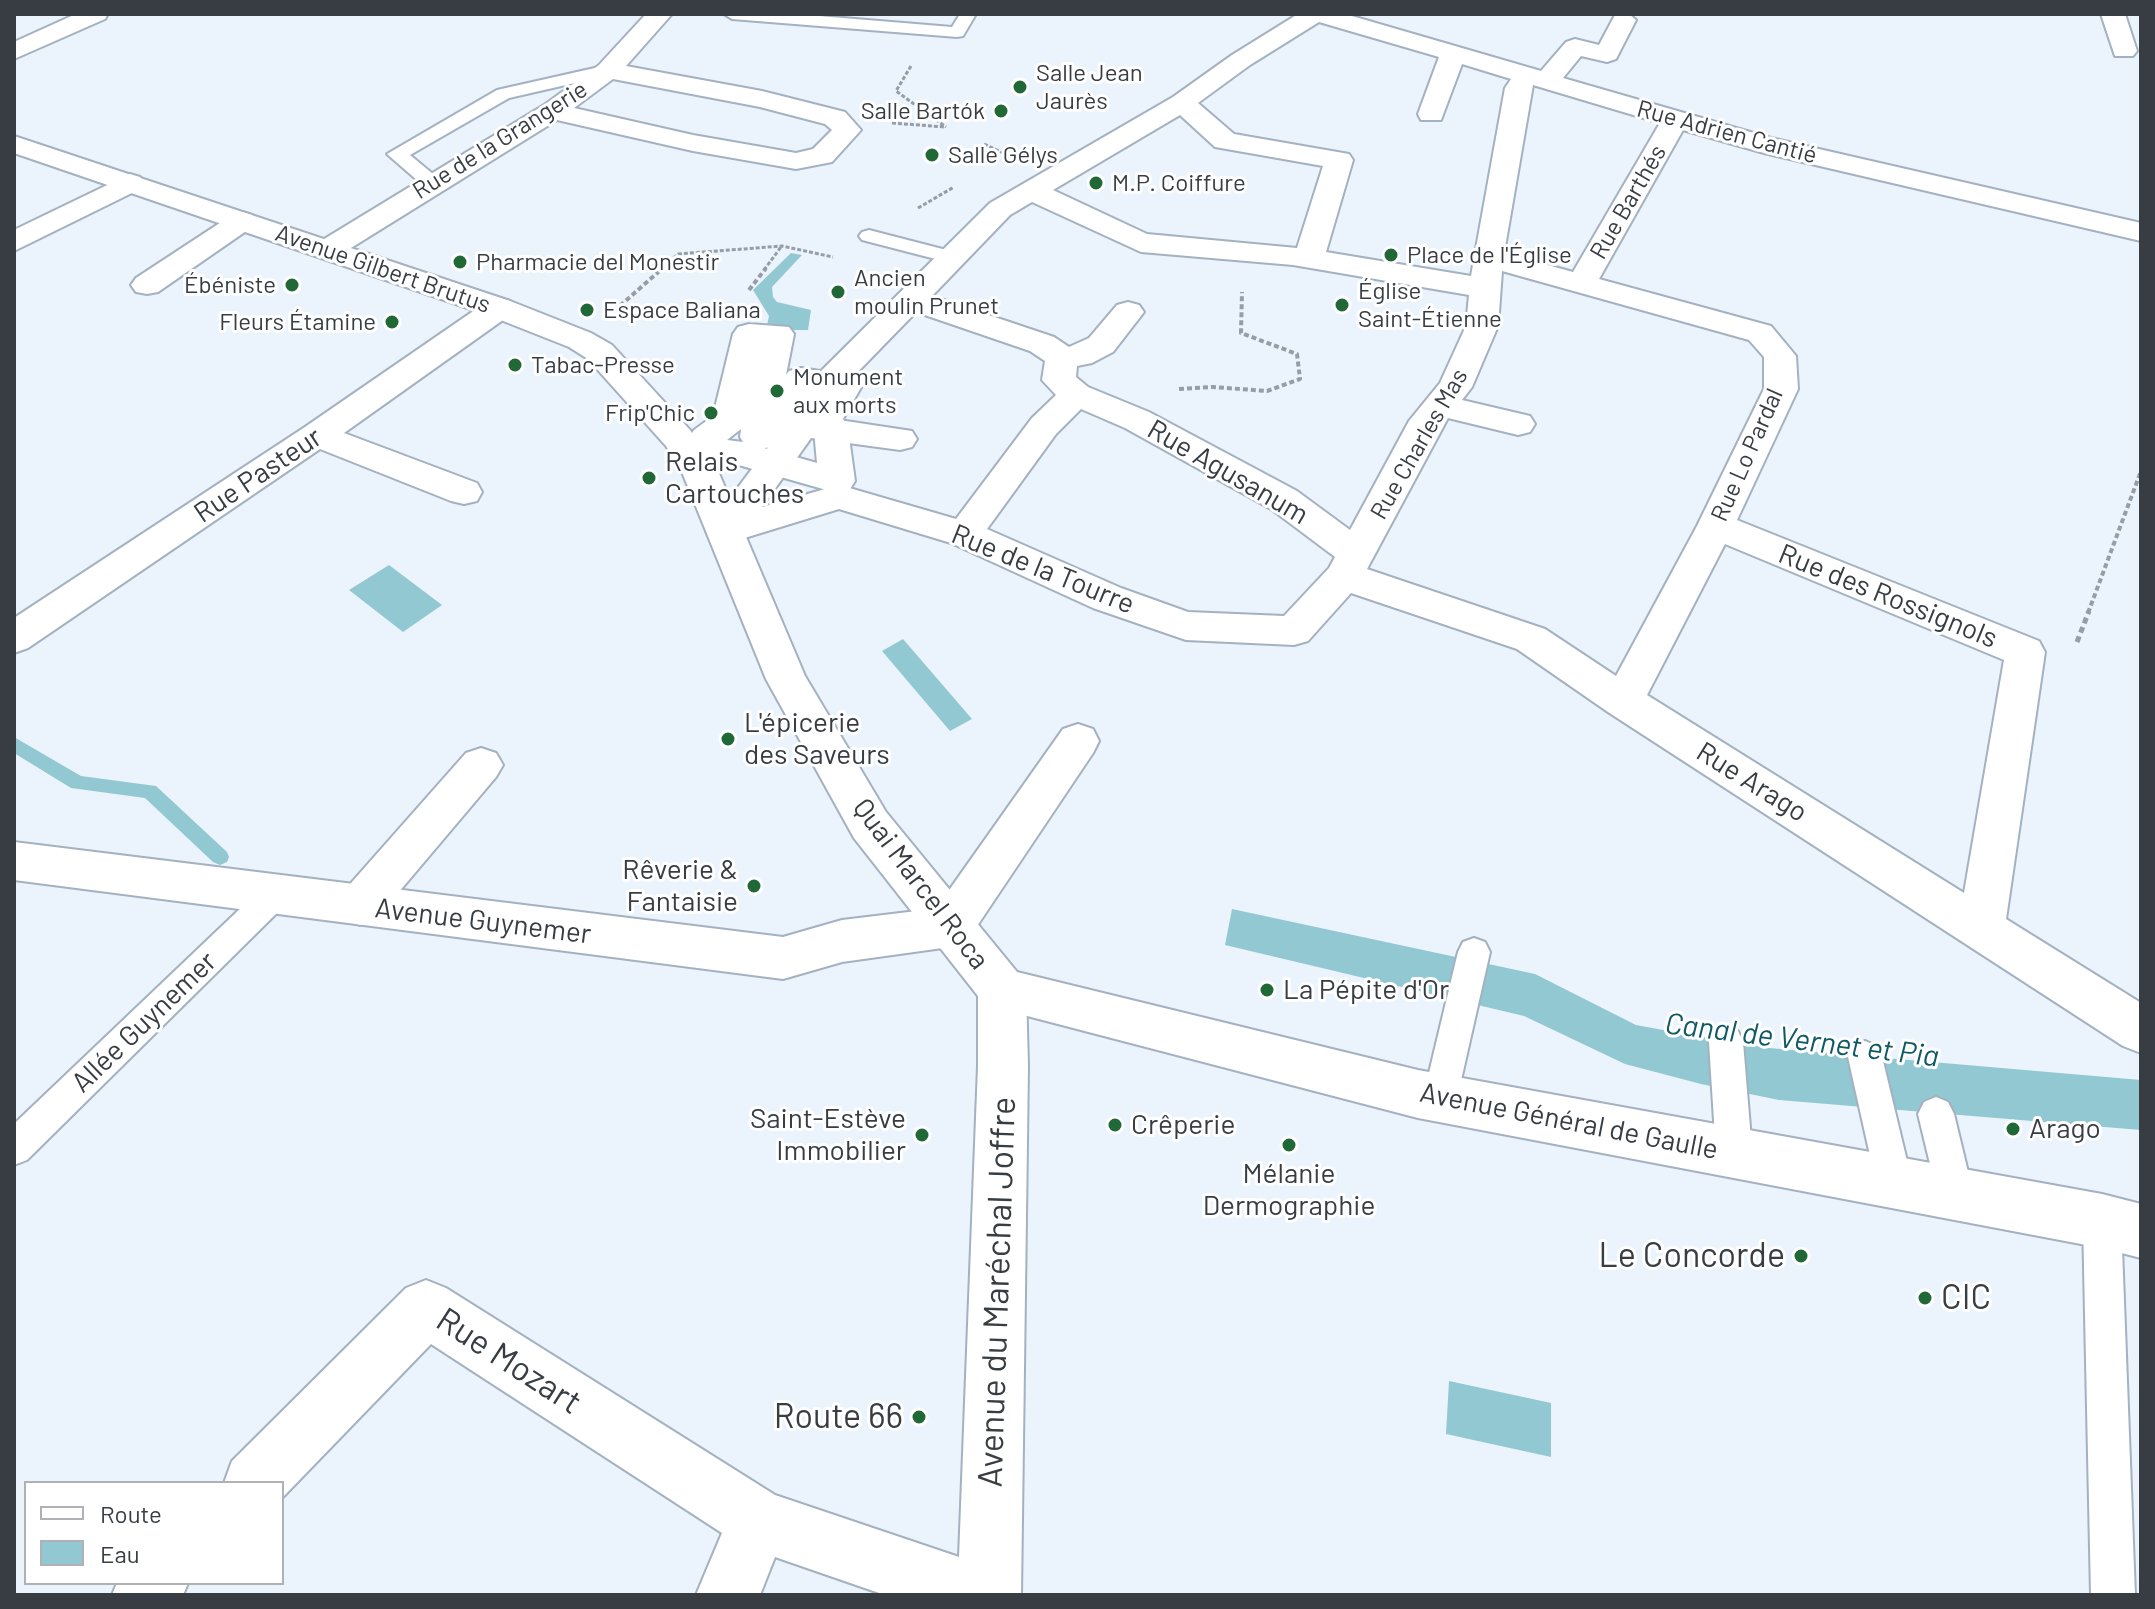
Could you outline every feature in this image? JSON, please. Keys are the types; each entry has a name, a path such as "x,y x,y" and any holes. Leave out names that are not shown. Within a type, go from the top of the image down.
{"street":[{"path":"14,51 96,14"},
{"name":"Rue de la Grangerie","path":"327,250 553,111 608,70 660,14"},
{"path":"830,381 1000,209 1182,103 1241,60 1317,14"},
{"name":"Rue Adrien Cantié","path":"1317,14 1779,148 2141,232"},
{"path":"2113,14 2124,51"},
{"path":"1537,76 1575,47 1607,54 1624,20"},
{"path":"1431,114 1453,54"},
{"path":"553,111 693,143 796,161 822,156 847,130 835,118 762,99 608,70"},
{"name":"Rue Charles Mas","path":"1351,565 1426,421 1455,387 1482,326 1486,273 1518,88 1537,76"},
{"path":"1182,103 1225,141 1339,160 1301,257"},
{"name":"Rue Barthés","path":"1581,284 1675,120"},
{"name":"Avenue Gilbert Brutus","path":"14,144 499,308 580,340 600,352 678,438 700,471"},
{"path":"14,242 130,183"},
{"path":"1033,192 1141,243 1486,273"},
{"path":"147,285 242,221"},
{"name":"Rue Lo Pardal","path":"1486,273 1581,284 1760,333 1780,356 1781,389 1716,526 1623,701"},
{"path":"914,294 1042,344 1062,357 1080,356 1101,345 1128,312"},
{"name":"Rue Pasteur","path":"14,638 317,435 499,308"},
{"path":"725,531 775,464 826,419 846,384 801,378 786,437 757,437 778,334 749,334 729,421 706,438 720,454 736,452 775,464 837,481 817,428"},
{"path":"964,534 1044,426 1076,394 1059,380 1062,357"},
{"name":"Rue Agusanum","path":"1076,394 1137,420 1284,500 1351,565"},
{"path":"1440,405 1518,424"},
{"path":"817,428 900,439"},
{"path":"317,435 464,492"},
{"name":"Quai Marcel Roca","path":"700,471 786,679 870,825 1002,990"},
{"name":"Rue de la Tourre","path":"725,531 839,497 964,534 1107,598 1186,626 1294,631 1351,565"},
{"name":"Rue des Rossignols","path":"1716,526 2025,652 1982,926"},
{"name":"Rue Arago","path":"1351,565 1531,639 1623,701 1982,926 2141,1030"},
{"path":"950,927 1078,741"},
{"path":"360,905 481,765"},
{"name":"Avenue Guynemer","path":"14,861 783,958 842,941 950,927"},
{"name":"Avenue Général de Gaulle","path":"1002,990 1440,1098 2122,1226"},
{"name":"Avenue du Maréchal Joffre","path":"989,1595 1003,1066 1002,990"},
{"name":"Rue Mozart","path":"256,1481 426,1308 759,1521"},
{"path":"728,1595 759,1521 978,1595"}],"lane":[{"path":"732,14 888,20 957,32 968,14"},
{"path":"432,183 397,154 503,94 608,70"},
{"path":"869,236 951,257"},
{"name":"Allée Guynemer","path":"14,1148 275,895"},
{"path":"1440,1098 1474,952"},
{"path":"1726,1042 1734,1152"},
{"path":"1865,1057 1894,1182"},
{"path":"1936,1114 1955,1193"},
{"path":"2113,1595 2122,1226"}],"path":[{"path":"912,65 896,91 946,127"},
{"path":"580,340 678,254 782,246 748,290"},
{"path":"1137,420 1183,387 1267,391 1300,379 1297,354 1241,333 1240,251"},
{"path":"2025,652 2069,664 2141,471"}],"water":[{"path":"791,253 802,255 772,287 773,297 777,302 811,310 808,330 766,330 769,316 753,290"},
{"path":"389,565 442,605 403,632 349,590"},
{"path":"903,639 972,719 950,731 882,651"},
{"name":"Canal de Vernet et Pia","path":"1232,909 1535,974 1636,1025 1769,1048 2141,1080 2141,1130 1779,1100 1701,1084 1625,1064 1524,1016 1225,945"},
{"path":"1449,1381 1551,1403 1551,1457 1446,1434"}],"waterway":[{"path":"14,744 77,783 150,791 220,857"}],"place":[{"name":"Salle Jean Jaurès","path":"1020,87"},
{"name":"Salle Bartók","path":"1001,111"},
{"name":"Salle Gélys","path":"932,155"},
{"name":"M.P. Coiffure","path":"1096,183"},
{"name":"Place de l'Église","path":"1391,255"},
{"name":"Pharmacie del Monestir","path":"460,262"},
{"name":"Ébéniste","path":"292,285"},
{"name":"Ancien moulin Prunet","path":"838,292"},
{"name":"Église Saint-Étienne","path":"1342,305"},
{"name":"Espace Baliana","path":"587,310"},
{"name":"Fleurs Étamine","path":"392,322"},
{"name":"Tabac-Presse","path":"515,365"},
{"name":"Monument aux morts","path":"777,391"},
{"name":"Frip'Chic","path":"711,413"},
{"name":"Relais Cartouches","path":"649,478"},
{"name":"L'épicerie des Saveurs","path":"728,739"},
{"name":"Rêverie & Fantaisie","path":"754,886"},
{"name":"La Pépite d'Or","path":"1267,990"},
{"name":"Crêperie","path":"1115,1125"},
{"name":"Arago","path":"2013,1129"},
{"name":"Saint-Estève Immobilier","path":"922,1135"},
{"name":"Mélanie Dermographie","path":"1289,1145"},
{"name":"Le Concorde","path":"1801,1256"},
{"name":"CIC","path":"1925,1298"},
{"name":"Route 66","path":"919,1417"}]}
